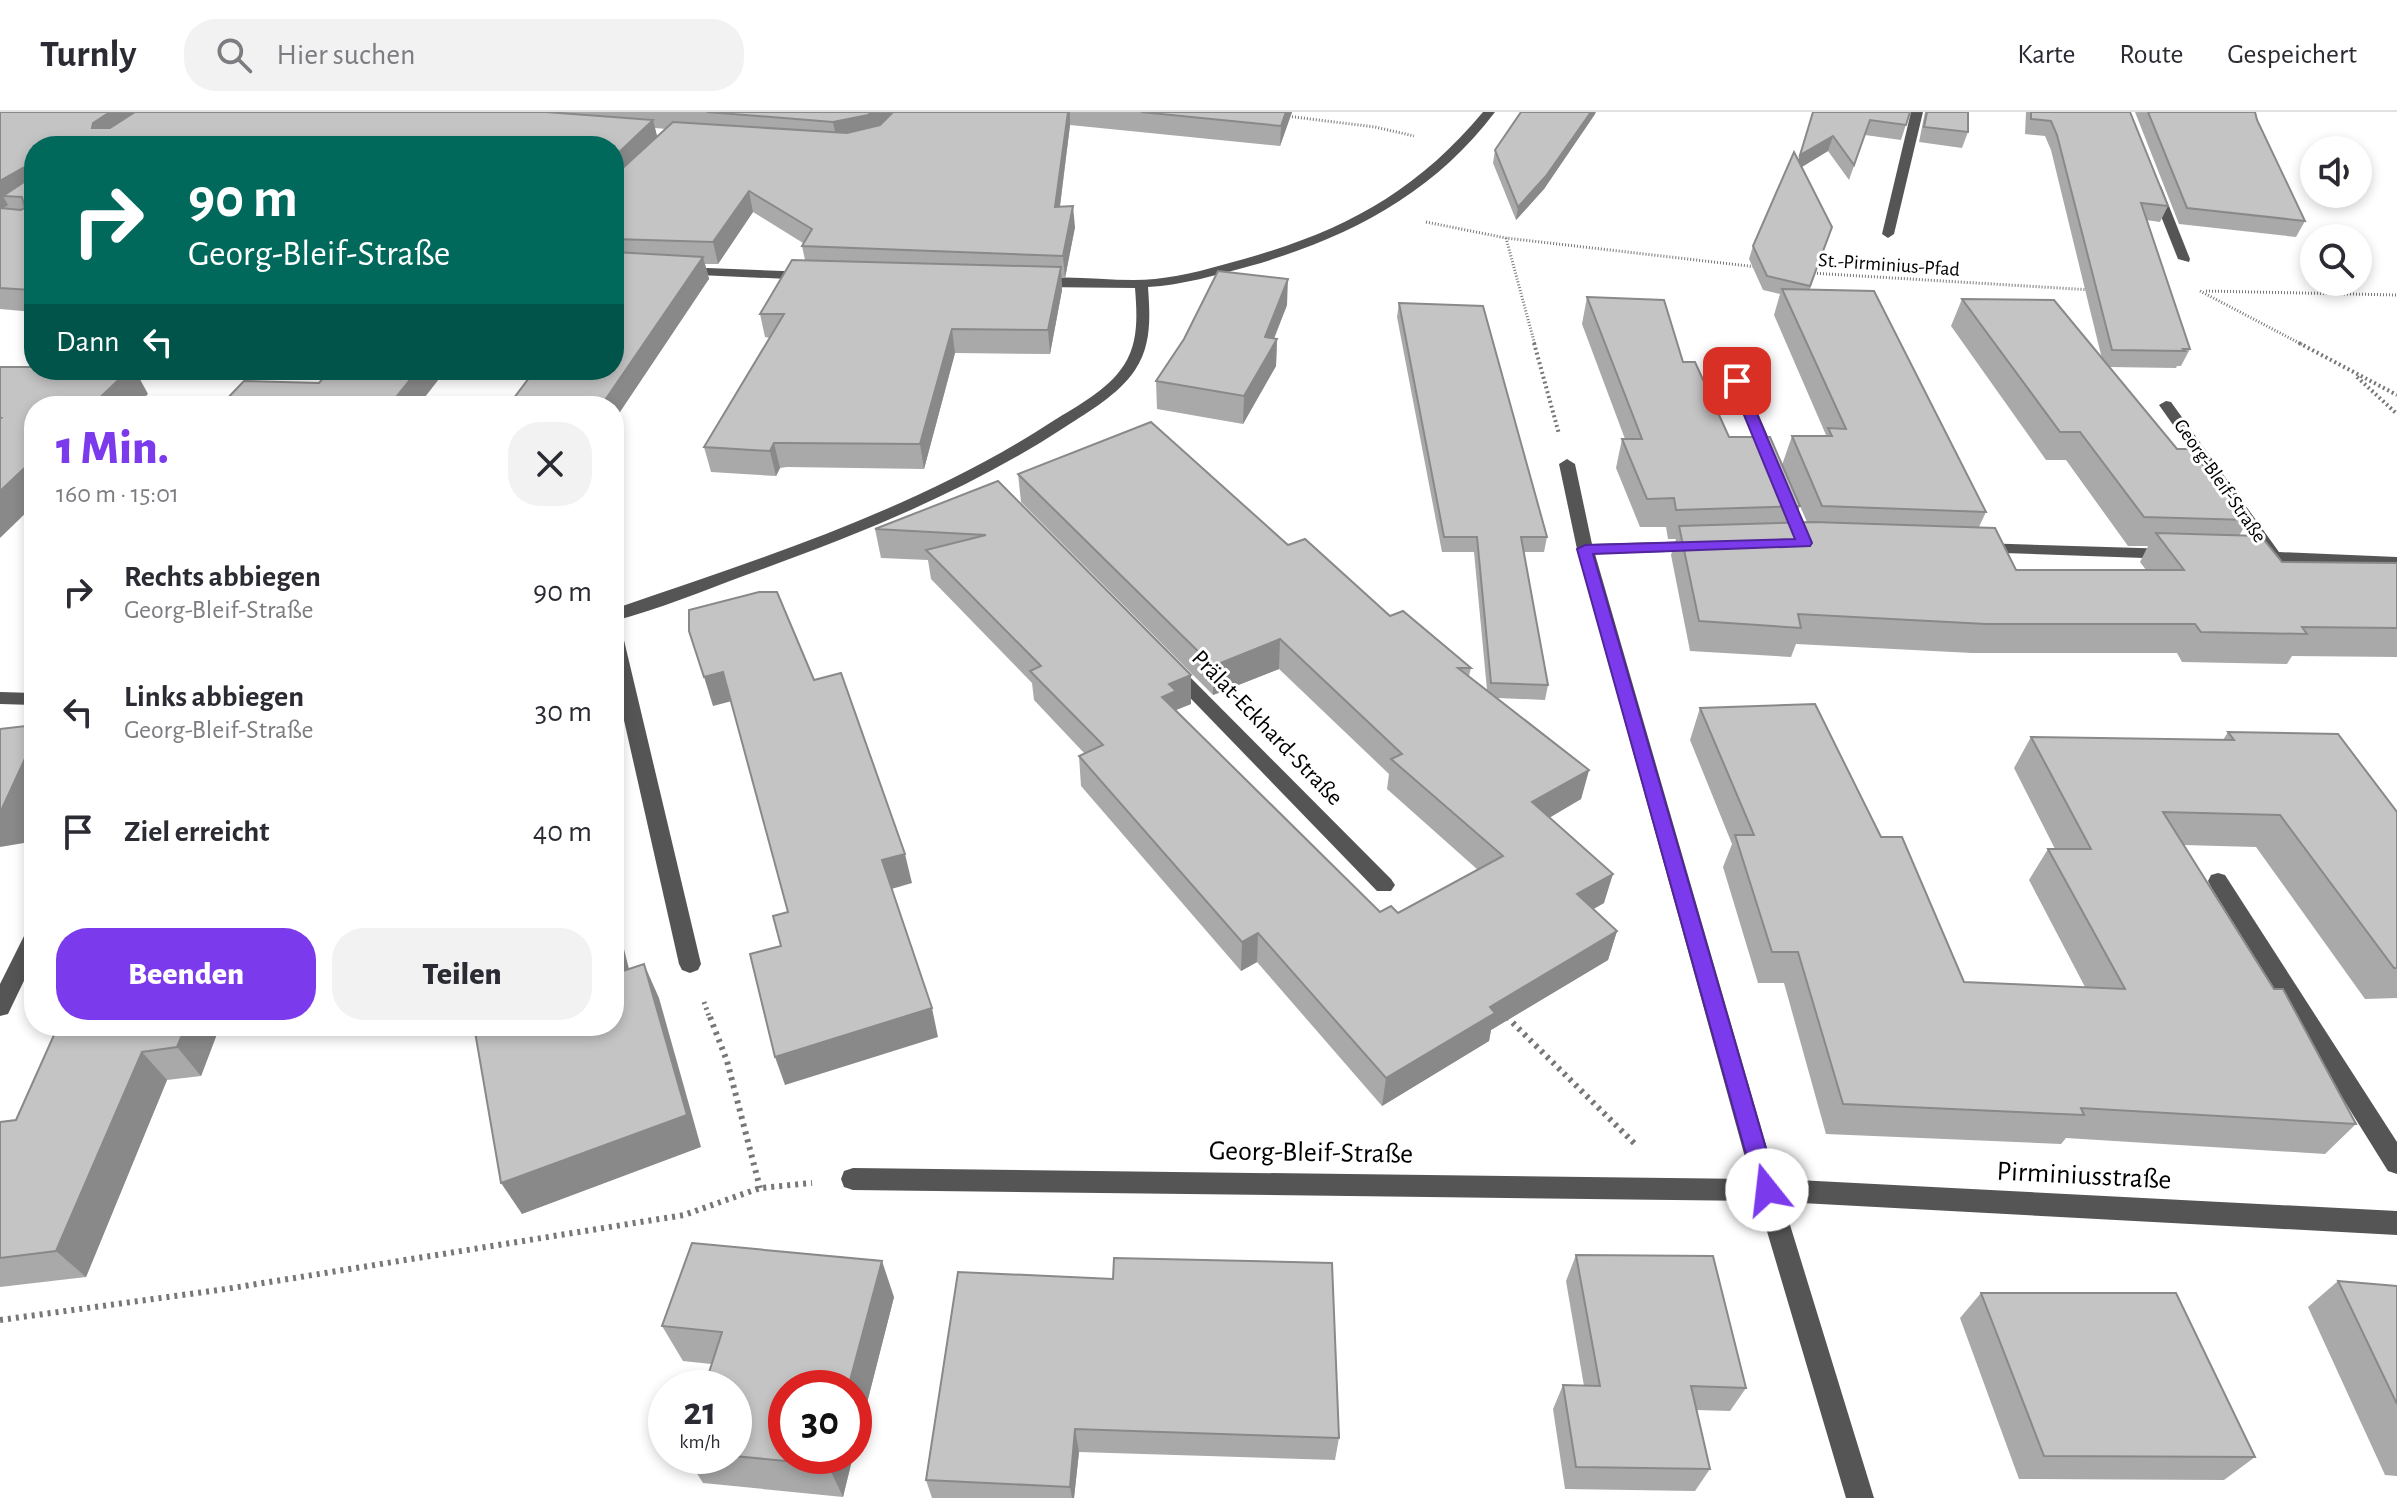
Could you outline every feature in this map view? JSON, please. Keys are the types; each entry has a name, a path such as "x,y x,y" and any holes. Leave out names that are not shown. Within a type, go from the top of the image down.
{"street":[{"path":"1030,283 1141,284 1195,277 1276,256 1336,234 1383,210 1416,188 1462,148 1489,112"},
{"path":"1888,234 1917,112"},
{"path":"2149,171 2184,259"},
{"path":"660,270 828,277"},
{"path":"624,611 751,567 983,476 1100,396 1131,366 1144,328 1141,284"},
{"path":"1737,381 1780,484"},
{"name":"Georg-Bleif-Straße","path":"2166,405 2274,557"},
{"path":"1567,464 1585,549 1767,1190 1860,1498"},
{"path":"1585,549 1726,545"},
{"path":"1961,548 2196,555"},
{"name":"Georg-Bleif-Straße","path":"2227,556 2397,562"},
{"name":"Prälat-Eckhard-Straße","path":"1162,659 1384,885"},
{"path":"624,679 690,964"},
{"path":"0,698 24,699"},
{"path":"2218,881 2397,1163"},
{"path":"0,1007 24,958"},
{"name":"Georg-Bleif-Straße","path":"853,1179 1067,1179 1767,1190"},
{"name":"Pirminiusstraße","path":"1767,1190 2397,1223"}],"path":[{"path":"1303,118 1309,112"},
{"path":"1279,116 1375,127 1462,148"},
{"path":"1383,210 1506,238 1764,268"},
{"path":"1506,238 1567,464"},
{"name":"St.-Pirminius-Pfad","path":"1809,272 1899,281 2097,290"},
{"path":"2397,295 2198,290 2397,395"},
{"path":"2350,371 2397,414"},
{"path":"690,964 727,1061 760,1188"},
{"path":"1501,1011 1681,1190"},
{"path":"0,1320 226,1289 684,1215 760,1188 853,1179"}],"building":[{"path":"0,112 110,112 93,123 92,128 110,128 135,112 546,112 653,120 624,148 624,136 24,136 24,182 23,168 0,181"},
{"path":"707,112 872,112 833,122"},
{"path":"893,112 1068,112 1055,207 1073,206 1063,256 802,246 812,229 749,191 713,242 624,239 624,167 673,122 847,133 880,125"},
{"path":"1141,112 1286,112 1281,126"},
{"path":"1521,112 1591,112 1546,176 1518,207 1495,150"},
{"path":"1813,112 1910,112 1906,125 1870,120 1854,165 1833,136 1800,155"},
{"path":"1927,112 1968,112 1968,132 1924,127"},
{"path":"2031,112 2130,112 2168,206 2141,203 2190,349 2112,350 2057,135 2051,121 2031,119"},
{"path":"2148,112 2255,112 2305,221 2187,208"},
{"path":"1794,152 1832,227 1810,286 1767,276 1753,246"},
{"path":"24,182 24,204 22,197 3,196"},
{"path":"0,208 24,208 24,290 0,288"},
{"path":"624,253 703,257 624,372"},
{"path":"792,260 1061,267 1048,330 952,329 920,444 774,443 770,451 704,447 784,314 760,314"},
{"path":"1218,271 1288,279 1265,337 1277,339 1244,396 1156,381 1184,339"},
{"path":"1782,289 1874,291 1986,512 1822,506 1792,436 1832,436 1828,428 1846,429"},
{"path":"1587,297 1664,300 1683,362 1695,362 1729,437 1770,437 1800,506 1676,510 1674,498 1647,499 1622,439 1642,439"},
{"path":"1962,299 2054,300 2177,449 2190,449 2248,520 2144,517 2080,432 2060,432"},
{"path":"1399,303 1483,306 1547,537 1521,537 1548,685 1491,683 1477,537 1444,537"},
{"path":"0,367 24,367 24,380 118,380 102,396 24,396 24,468 0,491"},
{"path":"322,380 410,380 397,396 230,396 244,381 319,383"},
{"path":"528,380 619,380 608,396 516,396"},
{"path":"1151,422 1288,545 1305,539 1390,616 1403,611 1471,668 1458,668 1589,770 1532,802 1613,874 1577,894 1617,931 1490,1007 1495,1013 1386,1078 1258,933 1242,942 1079,756 1103,745 1030,671 1041,666 926,550 986,535 875,529 998,481 1191,675 1169,684 1176,691 1162,697 1380,912 1391,906 1398,913 1503,856 1391,759 1402,754 1280,639 1213,666 1018,474"},
{"path":"1814,522 1995,528 2016,570 2184,570 2156,533 2261,536 2282,562 2397,563 2397,628 2302,627 2307,634 2201,632 2195,624 1986,624 1798,614 1801,628 1699,621 1679,526"},
{"path":"759,592 777,592 814,680 841,673 905,854 882,860 932,1008 775,1057 750,954 781,946 773,916 788,912 723,672 704,677 689,631 689,610"},
{"path":"1815,704 1881,837 1902,837 1964,982 2125,989 2048,849 2091,849 2031,737 2234,740 2228,732 2338,734 2397,812 2397,968 2280,815 2163,812 2274,989 2283,989 2356,1124 2081,1108 2084,1115 1843,1104 1798,952 1772,952 1735,835 1754,835 1700,708"},
{"path":"24,726 24,761 0,813 0,729"},
{"path":"644,964 687,1115 501,1183 476,1036 624,1036 624,971"},
{"path":"54,1036 182,1036 177,1047 142,1052 56,1251 0,1258 0,1122 16,1120"},
{"path":"692,1243 882,1261 853,1370 768,1370 768,1459 752,1458 752,1370 710,1370 722,1332 662,1326"},
{"path":"1576,1255 1713,1256 1746,1388 1691,1386 1710,1469 1576,1467 1563,1385 1600,1386"},
{"path":"1114,1258 1332,1263 1339,1438 1075,1429 1070,1487 926,1480 958,1272 1113,1279"},
{"path":"2338,1281 2397,1286 2397,1404"},
{"path":"1981,1293 2176,1293 2255,1457 2044,1456"}],"route":[{"path":"1737,381 1804,543 1585,549 1767,1190"}]}
